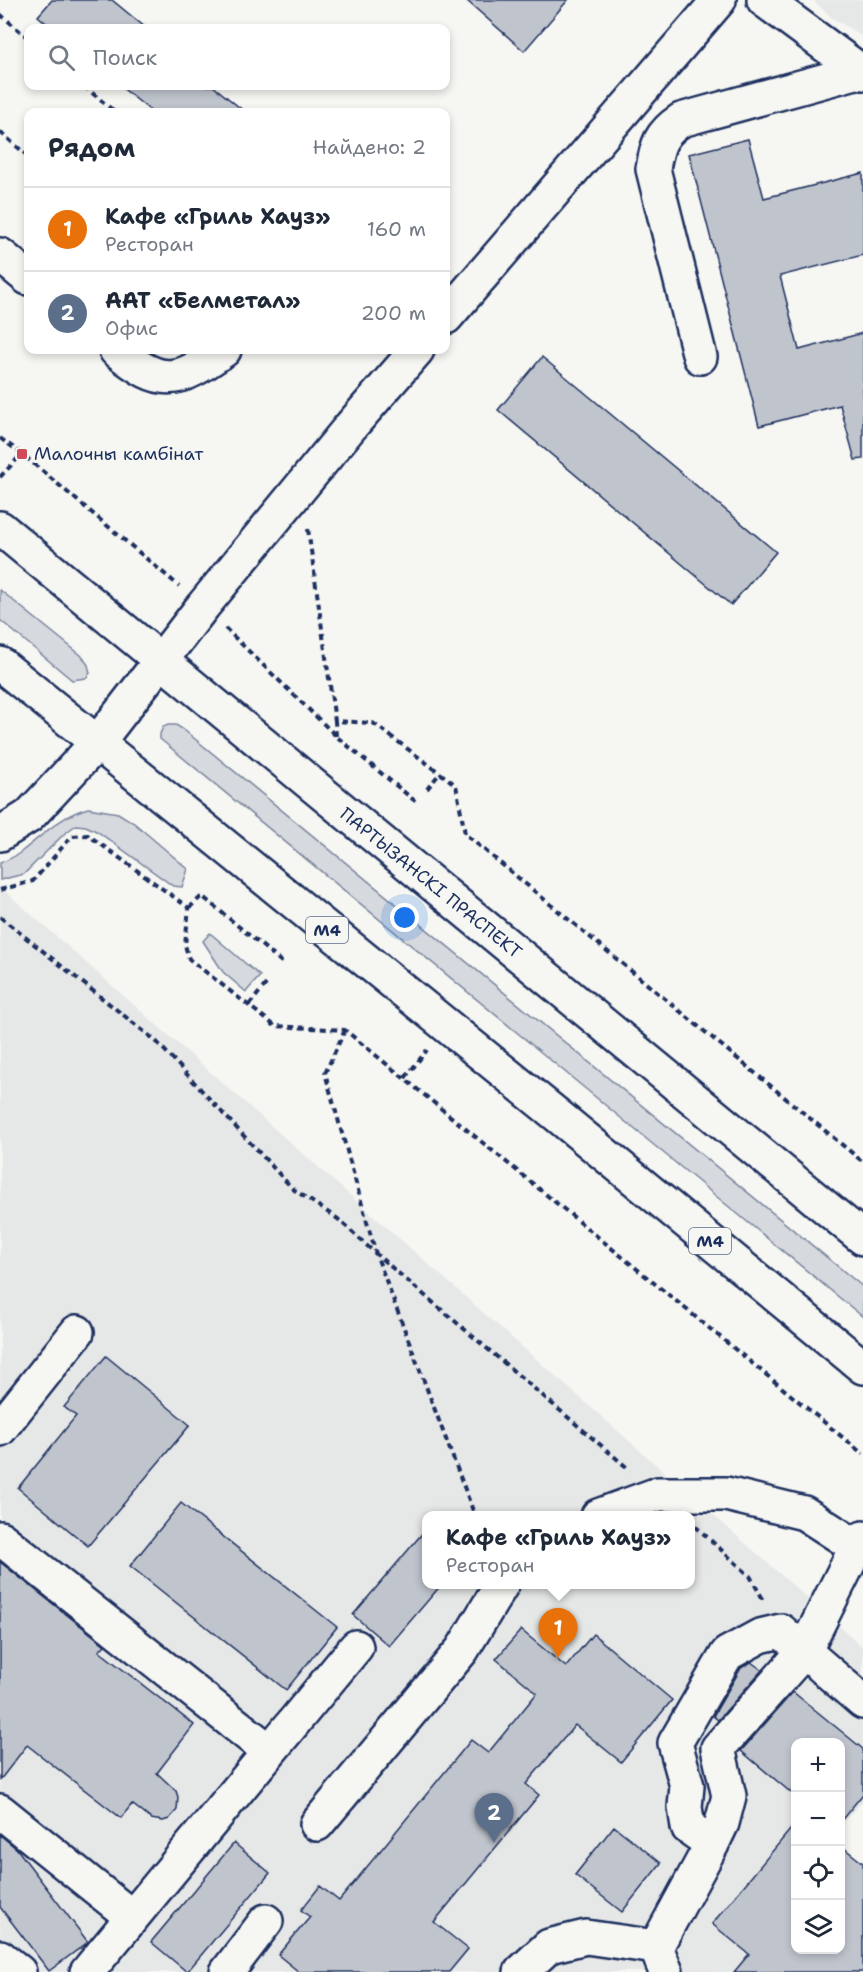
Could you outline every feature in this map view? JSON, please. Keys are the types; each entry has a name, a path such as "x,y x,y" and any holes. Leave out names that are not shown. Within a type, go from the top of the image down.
{"main road":[{"path":"764,0 861,72"},
{"path":"450,312 709,4"},
{"path":"700,357 653,169 656,148 667,130 681,120 861,72"},
{"path":"0,255 24,275"},
{"path":"121,354 140,369 160,376 179,376 196,370 218,354"},
{"path":"0,834 29,816 97,743 203,606 351,426 414,354"},
{"name":"ПАРТЫЗАНСКІ ПРАСПЕКТ","path":"0,528 863,1238"},
{"name":"М4","path":"0,664 557,1115 863,1367"},
{"path":"0,1429 77,1332"},
{"path":"521,1972 549,1946 586,1938 661,1959 722,1823 729,1796 718,1748 861,1545 804,1513 726,1494 658,1494 609,1511"},
{"path":"0,1538 269,1751"},
{"path":"317,1824 462,1650 499,1589"},
{"path":"712,1844 688,1827 685,1807 687,1786 675,1743 727,1654 760,1636 793,1641 863,1702"},
{"path":"87,1972 356,1647"},
{"path":"0,1811 132,1917"},
{"path":"227,1972 266,1921"},
{"path":"0,1957 19,1972"}],"path":[{"path":"0,14 24,35"},
{"path":"89,90 110,108"},
{"path":"0,132 24,153"},
{"path":"0,438 203,606 336,736 415,801"},
{"path":"0,477 22,454"},
{"path":"302,487 336,736"},
{"path":"335,721 373,723 456,785 465,834 863,1162"},
{"path":"427,789 440,773"},
{"path":"0,890 33,881 72,836 88,835 189,908"},
{"path":"284,964 202,896 189,908 185,945 189,959 275,1026 345,1030 863,1454"},
{"path":"0,917 156,1041 293,1189 338,1219 658,1494"},
{"path":"249,1005 267,983"},
{"path":"345,1030 325,1073 376,1254 473,1511"},
{"path":"695,1526 750,1576 793,1641"}],"shaded area":[{"path":"813,0 863,0 863,37 831,17"},
{"path":"0,590 82,656 90,673 86,678 72,680 0,620"},
{"path":"176,725 184,730 863,1287 863,1317 160,739 163,727"},
{"path":"88,808 118,813 134,823 188,869 182,887 173,886 98,832 86,826 76,825 24,874 0,880 0,863 19,854 60,821"},
{"path":"0,887 863,1647 863,1801 845,1820 845,1738 791,1738 791,1954 845,1954 845,1848 863,1863 863,1972 0,1972"},
{"path":"210,933 260,976 246,992 223,972 203,941"}],"building":[{"path":"52,0 112,0 141,24 47,24 38,16"},
{"path":"466,0 568,0 524,51"},
{"path":"125,90 218,90 240,108 147,108"},
{"path":"748,139 764,198 863,173 863,255 780,276 799,350 863,333 863,459 855,460 840,405 759,426 689,154"},
{"path":"542,357 776,552 731,605 498,410"},
{"path":"106,1356 190,1425 88,1546 18,1488 76,1416 64,1407"},
{"path":"181,1503 337,1627 286,1690 130,1566"},
{"path":"422,1534 422,1589 438,1589 389,1646 353,1615"},
{"path":"0,1562 105,1645 99,1651 194,1725 157,1773 176,1791 178,1797 177,1810 169,1819 163,1821 151,1819 132,1804 121,1818 27,1745 0,1780"},
{"path":"521,1630 566,1667 593,1634 672,1700 621,1762 575,1725 526,1784 539,1795 434,1922 468,1949 449,1972 299,1972 278,1955 310,1917 301,1910 320,1886 339,1901 471,1740 488,1753 537,1693 496,1659"},
{"path":"751,1662 762,1670 718,1720 713,1716 741,1668"},
{"path":"793,1692 863,1749 863,1794 845,1816 845,1738 791,1738 791,1793 741,1751"},
{"path":"614,1826 661,1863 622,1912 575,1875"},
{"path":"791,1829 791,1954 845,1954 845,1849 863,1863 863,1972 734,1972 749,1954 712,1924"},
{"path":"0,1835 17,1849 88,1942 49,1971 0,1907"},
{"path":"234,1843 270,1873 187,1972 151,1942"}],"place":[{"name":"Малочны камбінат","path":"22,454"},
{"name":"Кафе «Гриль Хауз»","path":"558,1658"},
{"name":"ААТ «Белметал»","path":"494,1843"}]}
